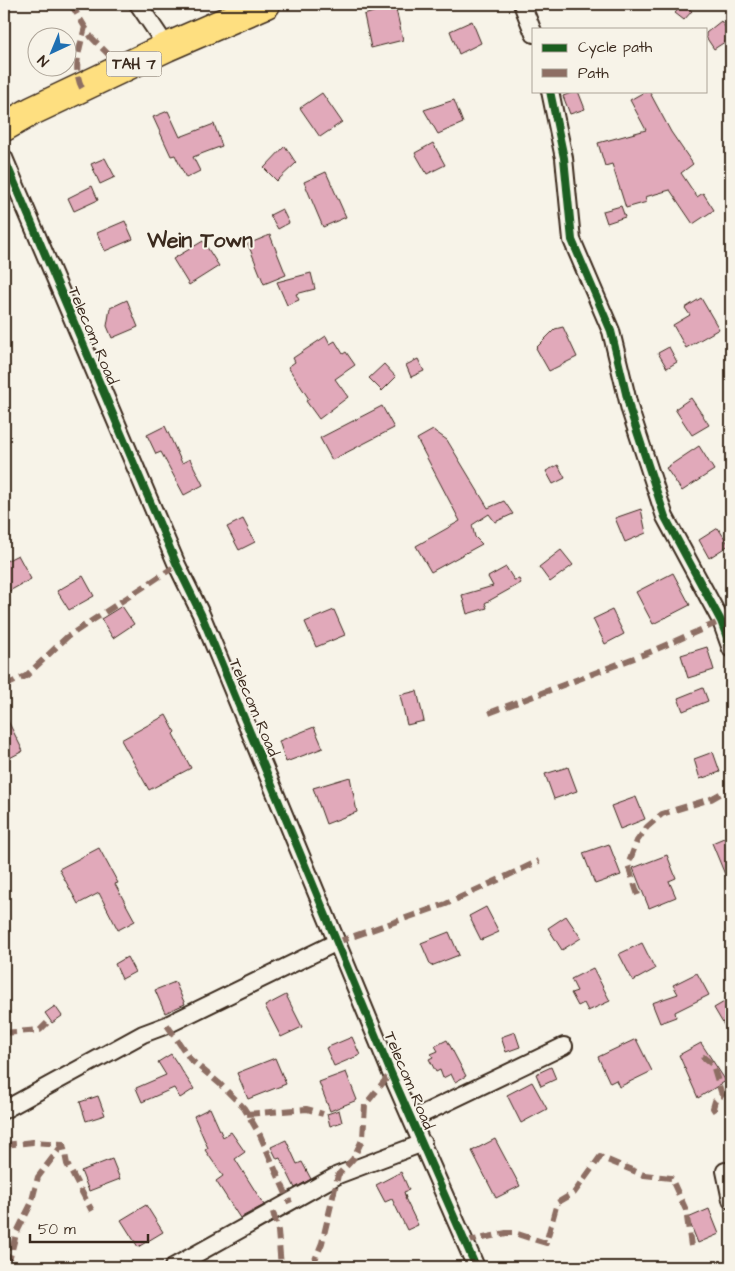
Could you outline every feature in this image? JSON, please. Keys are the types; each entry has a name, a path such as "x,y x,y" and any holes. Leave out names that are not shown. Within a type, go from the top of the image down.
{"highway":[{"name":"TAH 7","path":"4,127 32,111 167,47 266,4"}],"street":[{"path":"138,4 167,47"},
{"path":"522,4 532,29"},
{"path":"550,92 564,158 572,240 611,331 630,410 665,517 720,621 731,649"},
{"name":"Telecom Road","path":"4,158 177,565 201,614 337,942 476,1267"},
{"path":"4,1110 144,1034 167,1025 337,942"},
{"path":"412,1119 564,1046"},
{"path":"173,1267 338,1175 423,1143"},
{"path":"725,1171 731,1200"}],"building":[{"path":"683,4 692,11 684,20 675,13"},
{"path":"395,5 403,40 371,48 364,15"},
{"path":"472,21 481,43 459,54 450,31"},
{"path":"721,21 731,35 731,38 714,49 708,40 708,31"},
{"path":"578,92 585,109 570,114 563,96"},
{"path":"644,92 650,92 671,132 693,164 681,173 697,197 703,193 714,210 693,224 670,190 645,197 647,202 626,208 612,164 605,166 598,143 646,130 630,100"},
{"path":"322,93 342,122 320,137 300,108"},
{"path":"454,100 463,123 438,134 424,110"},
{"path":"168,111 180,137 214,124 222,146 193,157 200,171 186,178 175,155 171,156 153,117"},
{"path":"433,143 445,165 427,174 415,153"},
{"path":"285,146 296,163 277,181 264,168"},
{"path":"105,158 115,177 100,184 91,164"},
{"path":"326,172 346,217 323,227 304,182"},
{"path":"92,186 98,200 74,211 68,198"},
{"path":"621,206 625,217 607,223 603,211"},
{"path":"282,209 289,223 278,229 270,215"},
{"path":"125,221 133,239 105,251 97,233"},
{"path":"270,235 286,275 264,284 248,244"},
{"path":"203,241 219,266 189,285 173,259"},
{"path":"311,273 315,289 296,294 299,300 287,305 277,282"},
{"path":"701,298 719,329 686,348 673,325 690,315 685,308"},
{"path":"127,300 138,327 112,338 107,326 110,308"},
{"path":"563,327 577,357 549,371 536,348 555,329"},
{"path":"326,336 330,344 335,341 343,354 346,352 355,365 335,379 348,397 319,419 306,401 309,399 288,367 295,362 293,358"},
{"path":"669,347 677,362 667,368 658,353"},
{"path":"418,359 424,371 411,377 406,365"},
{"path":"384,364 396,377 382,391 369,378"},
{"path":"691,398 709,425 692,435 675,409"},
{"path":"382,406 394,428 332,460 320,438"},
{"path":"165,426 182,463 190,459 203,485 184,495 161,452 156,454 147,435"},
{"path":"433,430 447,440 488,508 504,501 513,514 495,522 489,514 472,525 475,537 482,544 431,572 416,546 460,521 417,439"},
{"path":"699,446 714,470 682,491 666,468"},
{"path":"558,465 565,478 553,484 546,471"},
{"path":"641,509 646,533 625,542 615,518"},
{"path":"243,519 255,542 239,550 227,527"},
{"path":"718,528 729,545 709,558 699,540"},
{"path":"561,550 573,565 550,582 539,567"},
{"path":"18,555 31,579 4,594 4,562"},
{"path":"506,567 514,580 519,579 521,583 485,603 487,608 467,614 462,595 493,586 488,577"},
{"path":"673,573 690,605 653,624 636,592"},
{"path":"83,576 94,596 69,610 57,591"},
{"path":"122,606 134,624 113,638 101,619"},
{"path":"334,610 345,635 316,647 305,622"},
{"path":"612,610 624,634 605,644 593,619"},
{"path":"707,647 714,670 688,678 681,655"},
{"path":"703,688 708,701 683,711 678,698"},
{"path":"417,691 424,721 407,725 400,695"},
{"path":"4,713 23,751 4,761"},
{"path":"166,715 175,732 173,734 191,768 149,790 121,740"},
{"path":"314,727 323,748 286,762 279,741"},
{"path":"713,752 720,772 700,779 694,759"},
{"path":"568,767 577,791 554,799 545,774"},
{"path":"350,777 357,812 326,824 313,788"},
{"path":"636,797 645,819 620,829 611,806"},
{"path":"731,835 731,889 712,843"},
{"path":"609,844 621,875 595,884 583,853"},
{"path":"99,848 118,883 115,884 135,921 118,930 99,893 78,904 59,869"},
{"path":"667,855 676,878 669,881 676,897 649,908 633,868"},
{"path":"486,907 499,932 481,940 469,916"},
{"path":"566,916 581,938 562,950 548,928"},
{"path":"449,932 459,955 431,966 421,943"},
{"path":"642,943 655,969 633,981 619,954"},
{"path":"127,957 135,972 122,979 115,964"},
{"path":"593,968 610,1001 588,1011 584,1003 578,1006 571,993 577,991 571,979"},
{"path":"697,973 709,995 675,1012 676,1017 660,1023 652,1003 678,994 673,985"},
{"path":"175,982 185,1004 165,1013 155,990"},
{"path":"286,995 302,1027 281,1037 265,1006"},
{"path":"731,998 731,1037 714,1008"},
{"path":"55,1006 62,1016 52,1023 45,1013"},
{"path":"515,1032 520,1047 506,1052 501,1037"},
{"path":"352,1037 360,1055 334,1066 326,1048"},
{"path":"636,1039 652,1071 619,1087 616,1080 610,1083 598,1057"},
{"path":"447,1040 466,1076 455,1082 451,1074 443,1078 440,1070 436,1072 429,1059 433,1057 431,1054 438,1051 435,1046"},
{"path":"701,1043 726,1081 698,1098 679,1055"},
{"path":"171,1054 194,1089 180,1098 174,1088 142,1102 136,1088 166,1075 158,1062"},
{"path":"275,1058 286,1084 248,1099 237,1073"},
{"path":"551,1067 556,1079 541,1086 536,1074"},
{"path":"346,1072 357,1100 330,1111 319,1082"},
{"path":"532,1082 547,1109 521,1123 507,1095"},
{"path":"98,1096 105,1115 86,1121 80,1102"},
{"path":"210,1108 223,1137 231,1132 245,1152 235,1159 264,1205 240,1218 216,1181 223,1176 205,1150 208,1148 194,1116"},
{"path":"339,1110 342,1122 330,1126 327,1114"},
{"path":"495,1139 520,1186 496,1198 472,1151"},
{"path":"286,1140 297,1164 302,1162 311,1179 295,1188 280,1158 277,1159 271,1147"},
{"path":"112,1159 120,1179 89,1191 81,1171"},
{"path":"401,1172 409,1190 404,1192 405,1198 418,1225 407,1230 392,1199 385,1202 376,1185"},
{"path":"146,1205 163,1232 138,1247 121,1220"},
{"path":"709,1209 719,1234 698,1243 688,1218"}],"marked path":[{"path":"71,4 91,37 109,55 145,59"},
{"path":"82,88 77,66 85,27"},
{"path":"4,686 26,676 67,637 177,565"},
{"path":"489,713 650,652 721,621"},
{"path":"638,895 628,865 637,841 647,827 662,814 711,799 731,788"},
{"path":"337,942 446,904 539,861"},
{"path":"4,1033 40,1030 47,1023"},
{"path":"167,1025 190,1059 220,1084 244,1108 260,1135 290,1203"},
{"path":"702,1056 713,1065 722,1095 715,1101 713,1108 717,1114"},
{"path":"312,1267 322,1243 338,1175 353,1159 363,1138 365,1105 391,1073"},
{"path":"247,1114 307,1109 323,1114"},
{"path":"4,1145 33,1142 63,1144 67,1164 92,1211"},
{"path":"4,1260 9,1261 16,1234 31,1204 38,1177 63,1144"},
{"path":"465,1242 514,1233 546,1243 557,1203 574,1193 600,1157 644,1175 671,1178 686,1210 691,1246"},
{"path":"273,1212 278,1231 281,1267"},
{"path":"4,1221 11,1267"}],"cycle path":[{"path":"550,92 564,158 572,240 611,331 630,410 665,517 721,621 731,649"},
{"path":"4,158 177,565 201,614 391,1073 476,1267"}],"district":[{"name":"Wein Town","path":"200,240"}]}
